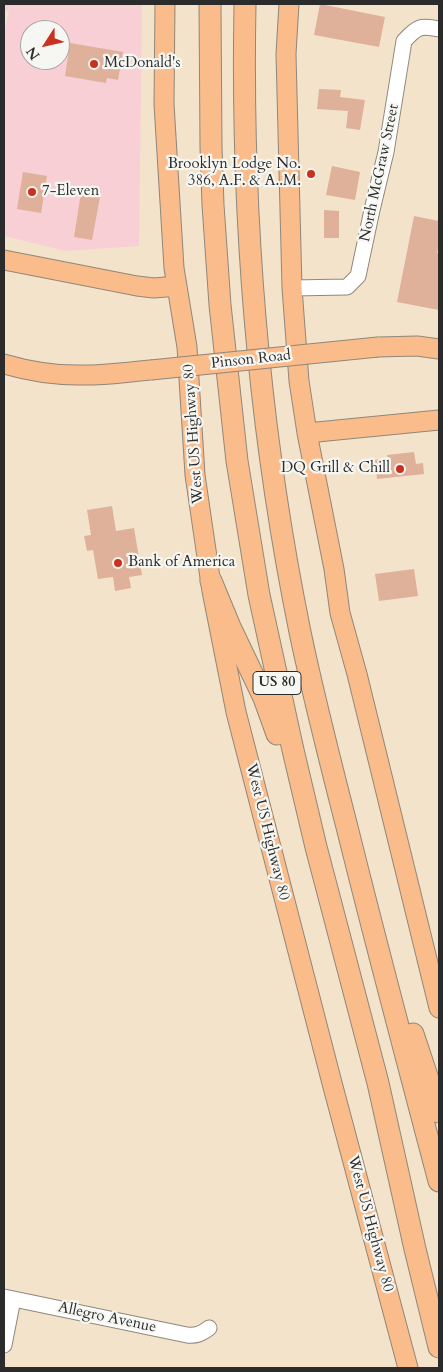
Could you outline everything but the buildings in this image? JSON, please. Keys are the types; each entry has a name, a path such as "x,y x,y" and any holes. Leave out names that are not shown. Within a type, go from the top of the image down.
{"highway":[{"name":"US 80","path":"210,4 213,205 223,338 236,453 259,595 316,847 378,1084 414,1249 439,1348"},
{"name":"US 80","path":"245,4 244,93 248,227 255,323 267,430 281,528 299,630 315,701 356,866 439,1181"},
{"path":"211,580 230,627 273,719 294,791 316,847"},
{"path":"356,866 439,1112"}],"main road":[{"name":"West US Highway 80","path":"165,4 164,104 174,268 187,347 198,498 211,580 236,712 408,1368"},
{"path":"289,4 286,54 292,288 299,381 307,432 328,534 340,613 439,1008"},
{"path":"4,260 137,286 154,288 177,286"},
{"name":"Pinson Road","path":"4,364 44,373 78,376 378,347 418,346 439,349"},
{"path":"307,432 439,420"}],"street":[{"name":"North McGraw Street","path":"292,288 347,287 358,276 386,152 404,41 414,30 421,27 429,26 439,29"},
{"name":"Allegro Avenue","path":"8,1298 187,1335 200,1334 209,1328"},
{"path":"4,1344 8,1298"}],"shaded area":[{"path":"4,4 142,4 139,246 66,251 4,236 4,32 9,12 4,10"}],"place":[{"name":"McDonald's","path":"94,64"},
{"name":"Brooklyn Lodge No. 386, A.F. & A..M.","path":"311,174"},
{"name":"7-Eleven","path":"32,192"},
{"name":"DQ Grill & Chill","path":"400,469"},
{"name":"Bank of America","path":"118,563"}]}
